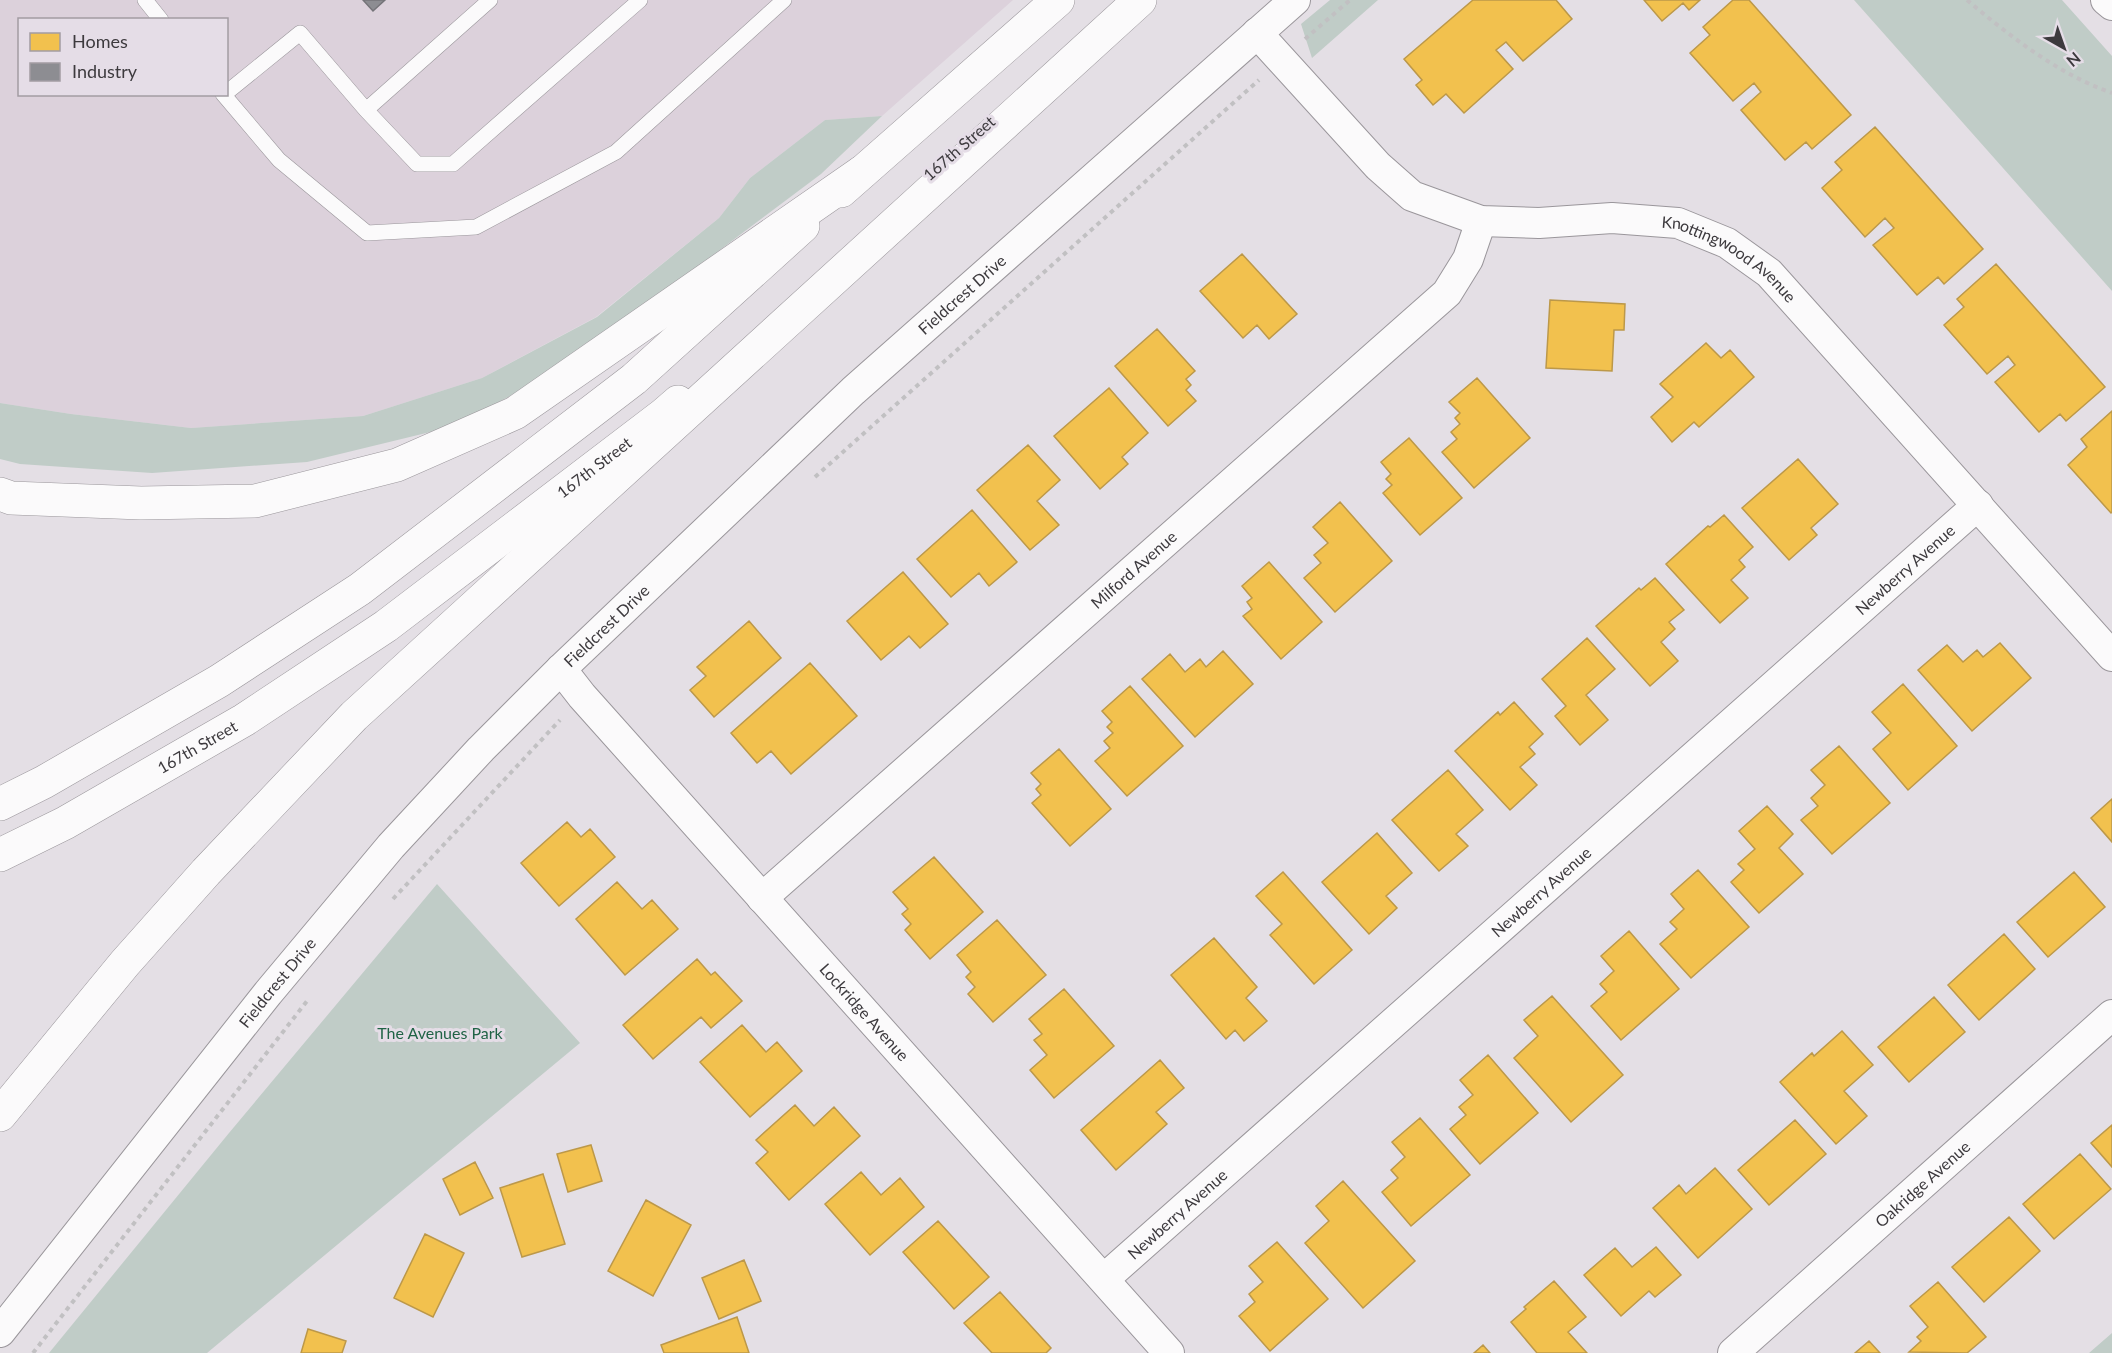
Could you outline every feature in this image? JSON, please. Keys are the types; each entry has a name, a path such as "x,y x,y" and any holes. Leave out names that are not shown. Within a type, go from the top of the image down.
{"main road":[{"name":"167th Street","path":"0,855 65,823 244,720 396,619 663,415 893,206 1128,0"},
{"path":"0,1115 125,963 206,872 354,716 1140,0"},
{"path":"0,804 44,782 219,681 360,590 634,379 1043,7"},
{"path":"0,494 11,498 141,503 255,501 397,465 515,413 862,172"}],"street":[{"name":"Fieldcrest Drive","path":"0,1332 268,993 391,846 481,749 561,669 853,391 1295,0"},
{"path":"2106,0 2112,5"},
{"name":"Knottingwood Avenue","path":"1257,33 1378,166 1412,195 1448,211 1481,221 1539,223 1612,218 1678,223 1727,243 1769,273 2112,656"},
{"name":"Milford Avenue","path":"762,898 1447,293 1468,259 1481,221"},
{"name":"Newberry Avenue","path":"1104,1279 1978,504"},
{"name":"Lockridge Avenue","path":"561,669 582,696 1169,1353"},
{"name":"Oakridge Avenue","path":"1733,1353 2112,1015"}],"lane":[{"path":"145,0 159,18"},
{"path":"366,110 490,0"},
{"path":"228,92 300,33 366,110 417,164 453,164 640,0"},
{"path":"227,96 279,160 367,233 476,227 616,152 784,0"}],"path":[{"path":"809,482 1350,0"},
{"path":"1967,0 2053,65 2088,85 2112,93"},
{"path":"390,902 582,696"},
{"path":"33,1353 310,998"}],"shaded area":[{"path":"0,0 1013,0 882,116 825,120 750,178 719,218 596,317 482,378 363,416 191,428 0,403"}],"green space":[{"path":"1330,0 1378,0 1312,58 1301,24"},
{"path":"1854,0 2062,0 2112,56 2112,291"},
{"path":"882,116 821,174 567,365 455,426 307,462 152,473 20,464 0,459 0,403 191,428 363,416 482,378 597,317 719,218 750,178 825,120"},
{"name":"The Avenues Park","path":"437,884 580,1043 207,1353 49,1353 229,1133"},
{"path":"2112,1333 2112,1353 2089,1353"}],"building: Homes":[{"path":"1473,0 1556,0 1572,19 1523,61 1506,42 1496,50 1513,69 1464,113 1446,94 1433,105 1416,85 1422,80 1404,59"},
{"path":"1644,0 1700,0 1689,10 1683,3 1662,21"},
{"path":"1733,0 1749,0 1851,115 1812,149 1806,142 1785,160 1741,110 1761,92 1754,83 1733,101 1690,53 1710,35 1703,27"},
{"path":"1875,127 1983,249 1944,284 1938,277 1917,295 1873,245 1894,228 1885,218 1865,237 1822,188 1842,170 1835,162"},
{"path":"1242,254 1297,314 1269,339 1257,325 1243,338 1200,291"},
{"path":"1996,264 2105,387 2066,421 2060,414 2039,432 1995,382 2015,365 2008,356 1987,374 1944,325 1964,307 1957,299"},
{"path":"1550,300 1625,304 1624,330 1614,330 1612,371 1546,368"},
{"path":"1157,329 1195,371 1186,379 1191,385 1186,390 1196,401 1168,426 1115,366"},
{"path":"1706,343 1721,358 1730,350 1754,377 1699,427 1694,422 1672,442 1651,417 1673,397 1660,384"},
{"path":"1477,378 1530,438 1474,488 1442,452 1457,439 1451,432 1460,424 1455,418 1460,413 1449,402"},
{"path":"1109,388 1148,433 1122,457 1128,464 1100,489 1054,436"},
{"path":"2112,411 2111,513 2068,465 2087,447 2081,439"},
{"path":"1409,438 1462,498 1420,535 1383,493 1392,485 1386,479 1391,474 1381,462"},
{"path":"1028,445 1060,480 1037,501 1059,525 1030,550 977,490"},
{"path":"1798,459 1838,504 1811,528 1817,535 1789,560 1742,508"},
{"path":"1340,502 1392,561 1335,612 1304,578 1321,563 1314,555 1328,543 1313,527"},
{"path":"972,510 1017,562 989,586 979,573 951,597 917,559"},
{"path":"1724,515 1753,547 1739,560 1745,567 1731,580 1748,598 1720,623 1666,564 1708,526 1710,527"},
{"path":"1269,562 1322,622 1281,659 1243,616 1252,609 1247,602 1252,598 1242,586"},
{"path":"903,572 948,624 920,648 909,636 881,660 847,621"},
{"path":"1655,578 1684,610 1669,622 1675,629 1661,642 1678,661 1650,686 1596,626 1639,588 1641,590"},
{"path":"749,621 781,658 714,717 690,690 706,676 697,667"},
{"path":"1587,638 1615,669 1586,695 1608,720 1580,745 1555,716 1566,706 1542,679"},
{"path":"2000,643 2031,678 1972,731 1918,670 1947,645 1963,662 1977,650 1983,657"},
{"path":"1223,651 1253,684 1195,737 1142,679 1170,654 1185,672 1200,659 1206,667"},
{"path":"810,663 857,716 791,774 771,751 757,763 731,733"},
{"path":"1903,684 1957,746 1908,790 1873,749 1891,733 1872,712"},
{"path":"1130,686 1183,746 1127,796 1095,761 1110,748 1104,741 1113,733 1107,727 1112,722 1102,711"},
{"path":"1514,702 1543,734 1529,747 1535,754 1520,767 1537,785 1510,810 1455,751 1498,712 1500,715"},
{"path":"1839,746 1890,803 1832,854 1801,820 1818,806 1811,798 1825,785 1811,770"},
{"path":"1059,749 1111,809 1070,846 1032,803 1041,795 1036,789 1041,784 1031,773"},
{"path":"1448,770 1483,810 1456,834 1468,846 1439,871 1392,820"},
{"path":"2112,799 2112,842 2091,818"},
{"path":"1767,806 1793,834 1779,848 1803,874 1759,913 1731,882 1744,870 1738,864 1755,849 1739,831"},
{"path":"567,822 581,837 590,829 615,857 559,906 521,863"},
{"path":"1377,833 1412,873 1386,896 1397,908 1369,934 1322,882"},
{"path":"934,857 983,912 930,959 905,930 911,924 902,914 908,909 893,892"},
{"path":"1698,870 1749,927 1691,978 1660,944 1677,929 1670,922 1684,909 1671,894"},
{"path":"1283,872 1352,950 1314,984 1270,935 1282,924 1256,896"},
{"path":"2074,872 2105,907 2048,957 2017,922"},
{"path":"617,882 642,909 652,900 678,929 625,975 576,919"},
{"path":"997,920 1046,975 993,1022 968,994 975,987 966,977 971,972 957,955"},
{"path":"1629,931 1679,989 1621,1040 1591,1006 1607,992 1600,984 1614,971 1601,956"},
{"path":"2004,934 2035,969 1979,1020 1948,985"},
{"path":"1214,938 1257,987 1246,998 1267,1021 1244,1041 1235,1030 1226,1039 1171,975"},
{"path":"697,959 711,975 715,972 742,1001 711,1028 701,1017 653,1059 623,1025"},
{"path":"1064,989 1114,1046 1054,1098 1030,1070 1047,1055 1034,1040 1042,1034 1029,1019"},
{"path":"1552,996 1623,1075 1571,1122 1514,1058 1538,1036 1524,1020"},
{"path":"1934,997 1965,1032 1909,1082 1878,1047"},
{"path":"742,1025 766,1052 777,1042 802,1071 750,1117 700,1062"},
{"path":"1842,1031 1873,1065 1844,1091 1867,1116 1836,1144 1780,1082 1812,1053 1814,1056"},
{"path":"1488,1055 1538,1113 1480,1164 1450,1129 1466,1115 1459,1107 1473,1095 1460,1080"},
{"path":"1160,1060 1184,1088 1156,1112 1167,1124 1116,1170 1081,1130"},
{"path":"795,1105 814,1126 834,1107 860,1136 789,1200 756,1163 768,1152 756,1140"},
{"path":"1420,1118 1470,1175 1411,1226 1382,1192 1398,1178 1391,1170 1405,1157 1392,1142"},
{"path":"1795,1120 1826,1154 1769,1205 1738,1170"},
{"path":"2112,1125 2112,1167 2091,1143"},
{"path":"591,1145 602,1181 568,1192 557,1154"},
{"path":"2080,1154 2111,1189 2054,1239 2023,1204"},
{"path":"475,1162 493,1198 460,1215 443,1179"},
{"path":"1715,1168 1752,1209 1698,1258 1653,1208 1679,1185 1686,1194"},
{"path":"861,1172 881,1195 900,1178 924,1207 870,1255 825,1204"},
{"path":"543,1174 565,1244 522,1257 500,1188"},
{"path":"1343,1181 1415,1261 1363,1308 1305,1243 1329,1221 1316,1206"},
{"path":"646,1200 691,1225 653,1296 608,1271"},
{"path":"2009,1217 2040,1251 1984,1302 1952,1267"},
{"path":"938,1221 989,1277 954,1309 903,1252"},
{"path":"425,1234 464,1253 433,1317 394,1298"},
{"path":"1277,1242 1328,1299 1270,1351 1239,1316 1255,1302 1249,1294 1263,1282 1249,1266"},
{"path":"1656,1247 1681,1275 1655,1297 1649,1291 1621,1316 1584,1275 1615,1248 1632,1267"},
{"path":"744,1260 761,1301 719,1319 702,1278"},
{"path":"1554,1281 1586,1317 1568,1332 1587,1353 1537,1353 1511,1322 1526,1309 1524,1307"},
{"path":"1938,1282 1986,1337 1967,1353 1909,1352 1921,1341 1917,1337 1928,1327 1910,1306"},
{"path":"1000,1292 1051,1348 1046,1353 992,1353 964,1323"},
{"path":"737,1317 749,1353 664,1353 661,1345"},
{"path":"308,1329 346,1341 342,1353 301,1353"},
{"path":"1869,1341 1880,1353 1855,1353"},
{"path":"1483,1345 1490,1353 1474,1353"}],"building: Industry":[{"path":"363,0 385,0 373,11"}]}
